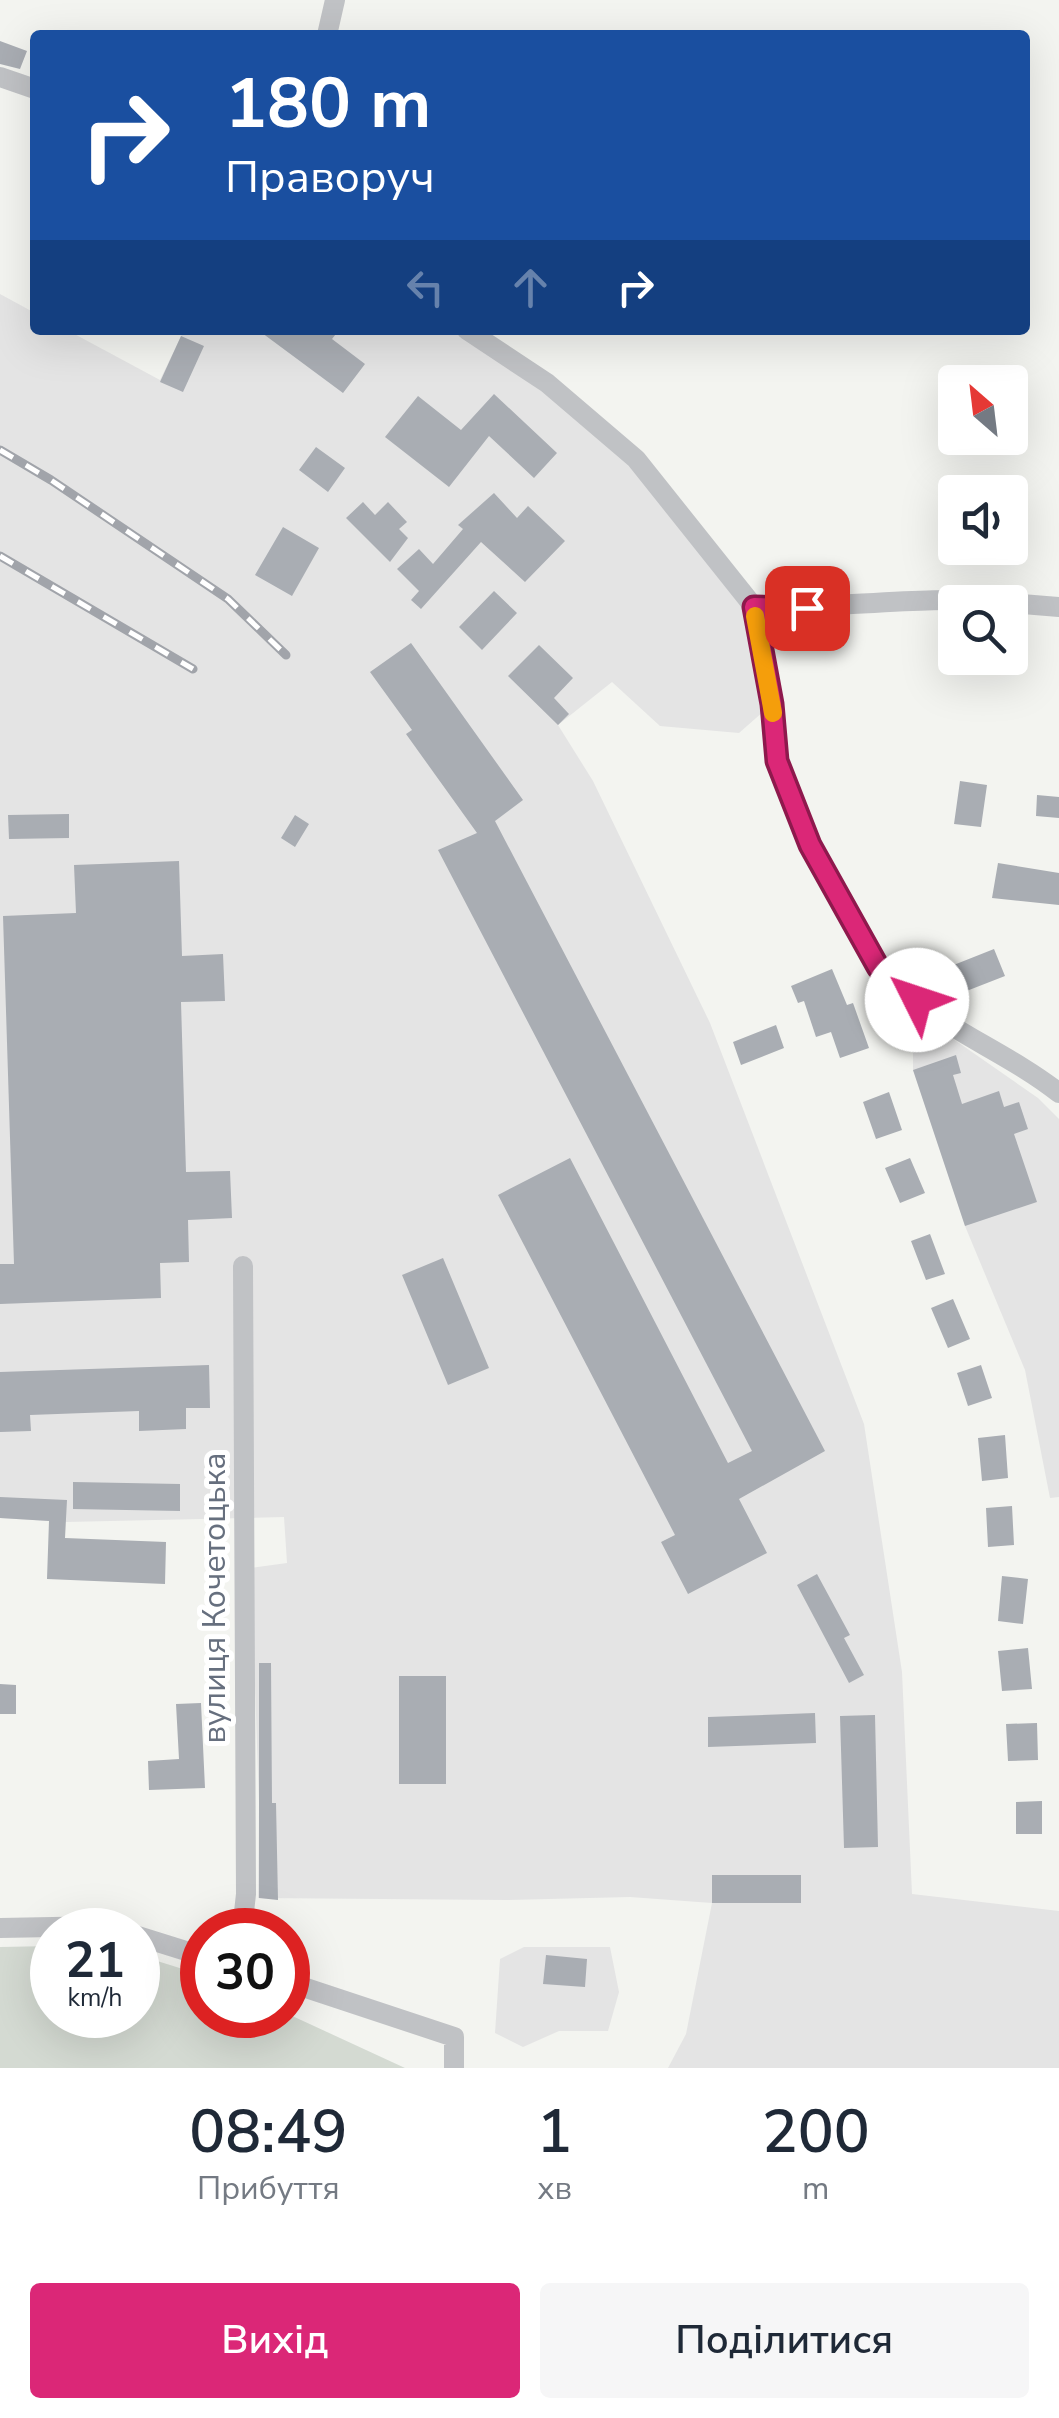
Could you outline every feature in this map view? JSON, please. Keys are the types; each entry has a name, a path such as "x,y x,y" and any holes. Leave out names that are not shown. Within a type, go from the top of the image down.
{"street":[{"path":"328,30 335,0"},
{"path":"0,77 30,87"},
{"path":"475,335 547,383 636,459 754,607 772,704 777,761 810,845 878,967 891,982 973,1040 1059,1092"},
{"path":"754,607 938,602"},
{"path":"1028,605 1059,607"},
{"name":"вулиця Кочетоцька","path":"243,1266 244,1908"},
{"path":"0,1928 30,1927"},
{"path":"310,1989 454,2037 454,2068"}],"shaded area":[{"path":"0,294 30,310 30,335 76,335 160,380 182,335 474,335 636,459 754,607 772,704 739,733 660,726 612,682 558,725 593,781 710,1023 864,1424 902,1672 912,1894 1059,1911 1059,2068 668,2068 686,2034 712,1903 630,1897 258,1898 259,1803 251,1568 287,1563 284,1517 66,1522 0,1518"},
{"path":"936,1027 1038,1098 1059,1119 1059,1497 1050,1498 1025,1370 965,1226 913,1070 913,1040"},
{"path":"30,1946 30,2038 160,2038 160,1962 180,1968 180,2038 310,2038 310,2024 405,2068 0,2068 0,1947"},
{"path":"524,1947 610,1947 619,1992 608,2031 559,2031 523,2047 495,2033 500,1959"}],"building":[{"path":"0,41 27,51 20,69 0,64"},
{"path":"265,335 335,335 332,339 365,364 343,393"},
{"path":"181,336 204,346 183,392 160,382"},
{"path":"494,394 557,453 534,478 489,436 449,487 385,437 418,396 461,430"},
{"path":"316,447 345,468 328,492 299,470"},
{"path":"494,493 517,518 528,506 565,541 525,582 481,542 421,609 411,600 419,591 397,569 419,549 433,564 463,529 458,525"},
{"path":"363,502 375,515 388,502 407,522 399,529 408,538 390,562 346,518"},
{"path":"283,527 319,548 292,596 255,575"},
{"path":"494,591 517,613 482,650 459,627"},
{"path":"411,643 523,800 495,821 825,1451 739,1499 767,1553 688,1594 661,1542 675,1535 498,1195 570,1158 728,1463 752,1451 438,850 477,833 406,734 412,730 370,672"},
{"path":"539,645 573,678 554,698 569,714 558,725 508,676"},
{"path":"960,781 987,785 981,827 954,824"},
{"path":"1037,795 1059,797 1059,818 1036,816"},
{"path":"69,814 69,838 9,839 8,815"},
{"path":"295,815 309,824 295,847 281,838"},
{"path":"179,861 182,956 223,954 225,1001 181,1002 186,1172 230,1171 232,1218 188,1220 189,1262 160,1263 161,1298 0,1304 0,1264 14,1264 3,916 76,913 74,865"},
{"path":"998,863 1059,873 1059,905 992,898"},
{"path":"994,949 1005,976 946,999 936,972"},
{"path":"832,969 847,1005 853,1003 869,1048 840,1058 831,1032 816,1037 804,1001 798,1003 791,986"},
{"path":"776,1025 784,1048 741,1065 733,1042"},
{"path":"956,1055 961,1073 953,1075 962,1104 999,1091 1004,1107 1019,1102 1028,1129 1014,1134 1037,1202 965,1226 913,1070"},
{"path":"889,1092 902,1130 876,1139 863,1102"},
{"path":"910,1158 925,1193 900,1203 885,1168"},
{"path":"930,1234 945,1274 926,1280 911,1241"},
{"path":"443,1258 489,1368 448,1385 402,1275"},
{"path":"953,1299 970,1339 948,1348 931,1308"},
{"path":"209,1365 210,1408 186,1408 186,1429 139,1431 139,1411 30,1415 31,1431 0,1432 0,1372"},
{"path":"981,1365 992,1398 968,1406 957,1373"},
{"path":"1005,1435 1008,1478 982,1481 978,1438"},
{"path":"73,1482 180,1484 180,1511 73,1509"},
{"path":"0,1497 67,1500 65,1538 166,1542 165,1584 47,1579 49,1521 0,1518"},
{"path":"1012,1506 1014,1545 988,1547 986,1508"},
{"path":"817,1574 850,1635 844,1638 864,1675 849,1683 797,1585"},
{"path":"1002,1576 1028,1579 1023,1624 998,1621"},
{"path":"1028,1648 1032,1689 1002,1691 998,1651"},
{"path":"259,1663 271,1663 272,1803 276,1803 278,1900 259,1898"},
{"path":"399,1676 446,1676 446,1784 399,1784"},
{"path":"0,1684 16,1685 16,1714 0,1714"},
{"path":"201,1703 205,1788 149,1790 148,1761 179,1759 176,1704"},
{"path":"815,1713 816,1743 708,1747 708,1717"},
{"path":"875,1715 878,1847 844,1848 840,1716"},
{"path":"1037,1723 1038,1760 1008,1761 1006,1724"},
{"path":"1042,1801 1042,1834 1016,1834 1016,1802"},
{"path":"712,1875 801,1875 801,1903 712,1903"},
{"path":"546,1955 587,1959 585,1987 543,1984"}],"railway":[{"path":"0,450 228,599 286,655"},
{"path":"0,556 193,669"}],"slow traffic":[{"path":"755,616 773,713"}],"route":[{"path":"807,608 754,607 772,704 777,761 810,845 878,967 891,982 917,1000"}]}
